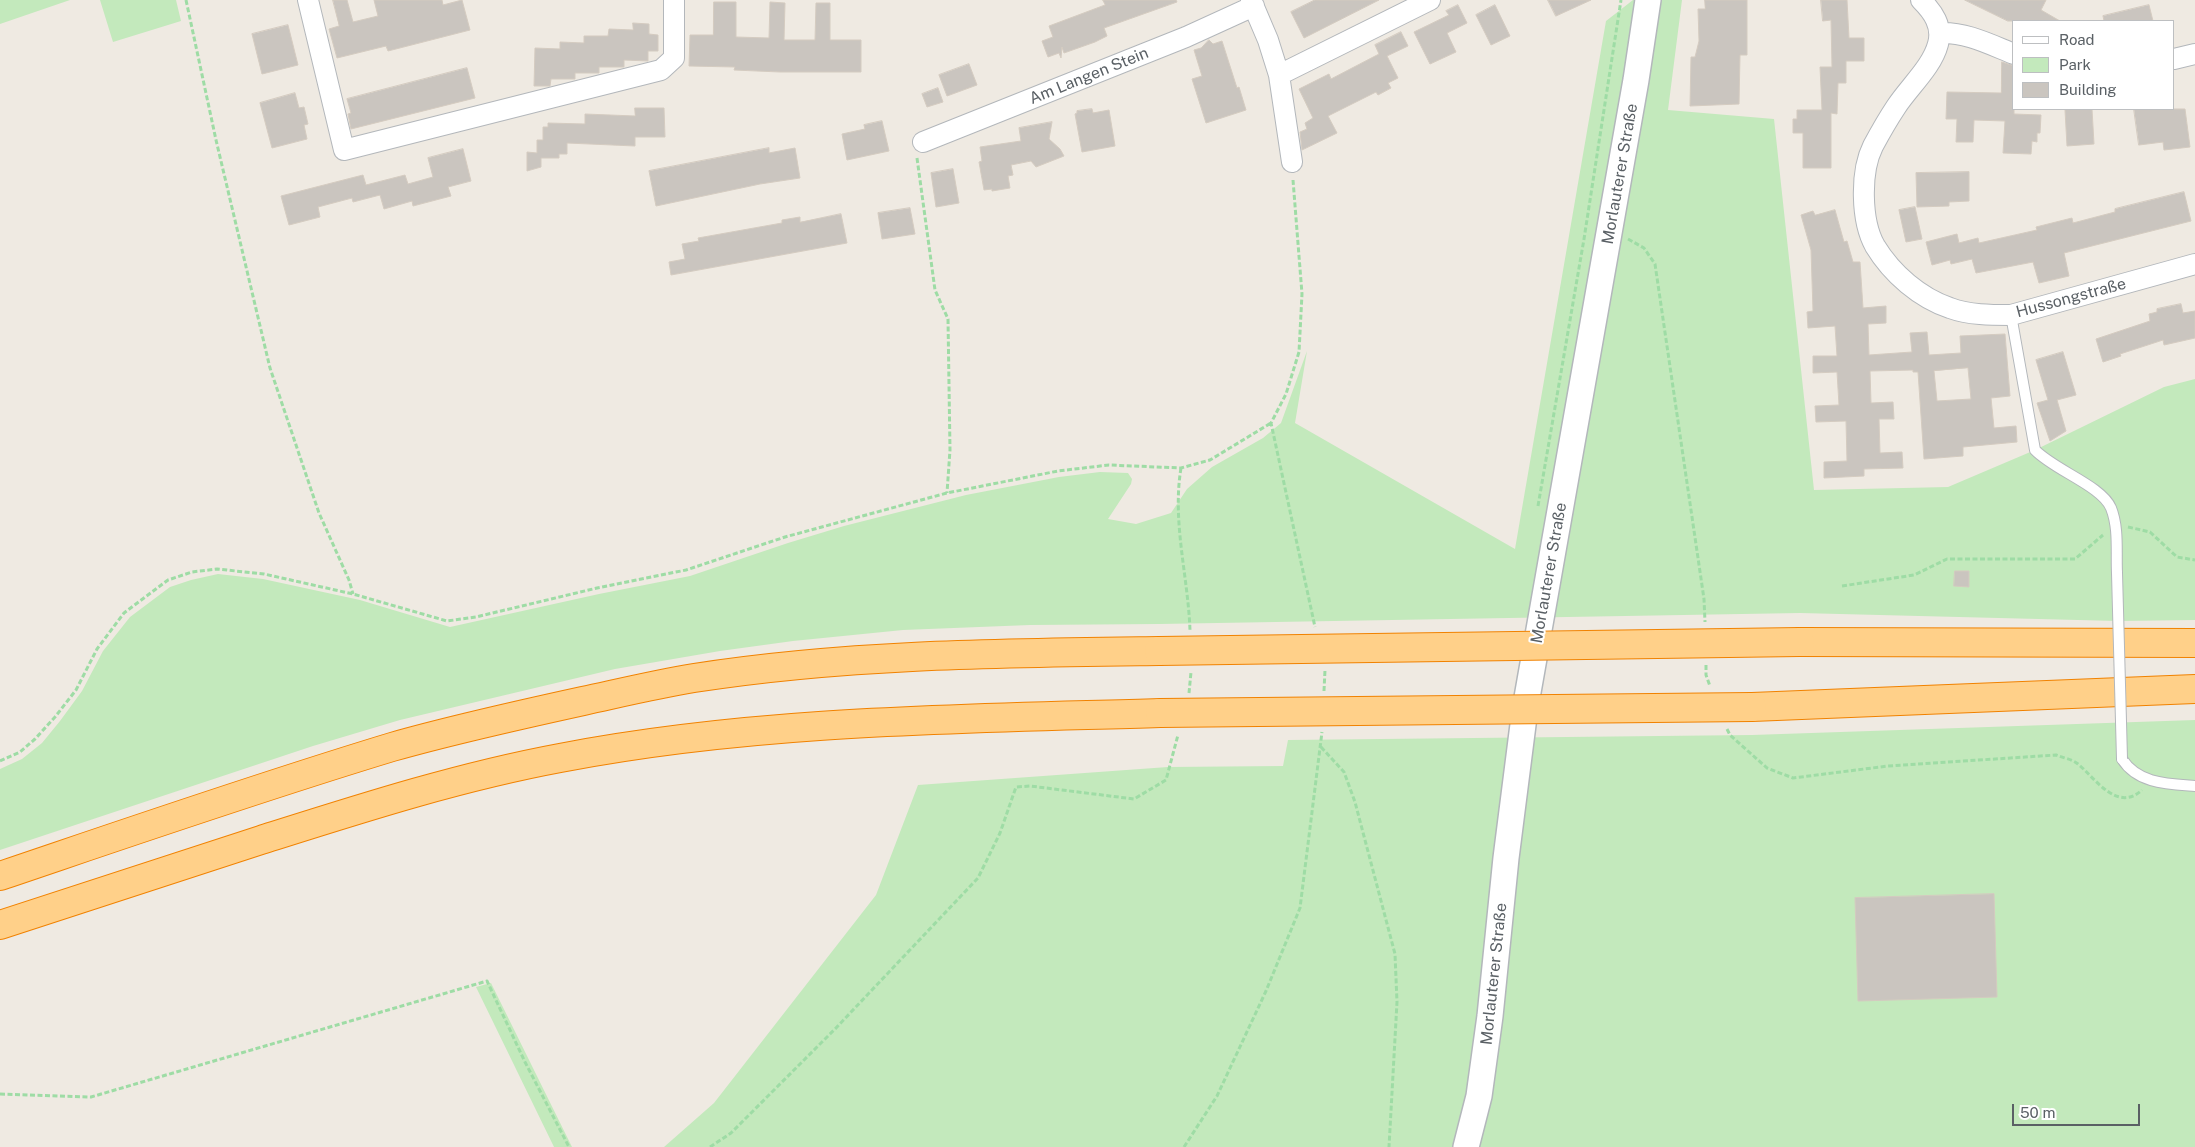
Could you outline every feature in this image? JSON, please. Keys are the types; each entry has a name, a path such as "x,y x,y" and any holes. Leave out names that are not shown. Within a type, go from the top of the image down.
{"highway":[{"path":"0,876 242,794 394,747 503,718 693,678 839,661 958,653 1800,642 2195,643"},
{"path":"0,925 357,809 482,775 558,758 631,745 730,734 966,719 1170,720 1752,707 2195,689"}],"street":[{"path":"308,0 344,150 661,70 674,58 674,0"},
{"path":"1279,75 1430,0"},
{"name":"Morlauterer Straße","path":"1466,1147 1479,1096 1489,1025 1506,858 1525,709 1610,230 1648,0"},
{"path":"1921,0 1930,8 1937,20 1940,33 1952,33 1976,38 2012,53"},
{"path":"1253,3 1279,75 1292,162"},
{"name":"Am Langen Stein","path":"924,142 1186,37 1253,3"},
{"name":"Hussongstraße","path":"1940,33 1934,56 1896,107 1872,148 1863,183 1866,217 1875,245 1895,270 1918,292 1951,308 1980,315 2011,315 2195,264"},
{"path":"2175,59 2195,54"}],"lane":[{"path":"2011,315 2035,450 2045,461 2102,495 2110,507 2115,525 2122,759 2129,769 2152,781 2195,786"}],"path":[{"path":"186,0 270,368 319,513 349,580 353,594"},
{"path":"924,142 917,156 924,214 935,290 948,319 950,450 946,493"},
{"path":"0,761 20,752 42,732 76,690 97,649 124,613 168,580 192,572 217,569 264,574 353,594 447,621 476,618 597,588 686,570 785,537 946,493 1058,471 1109,465 1181,468 1210,460 1271,423 1286,394 1300,352 1302,294 1292,162"},
{"path":"1610,230 1644,248 1655,264 1704,599 1705,627"},
{"path":"1271,423 1317,635"},
{"path":"1181,468 1178,488 1180,547 1189,609 1190,636"},
{"path":"1842,586 1914,575 1947,559 2074,558 2115,525 2150,532 2177,557 2195,560"},
{"path":"1705,656 1706,675 1713,692"},
{"path":"1187,699 1192,680 1191,663"},
{"path":"1323,664 1325,673 1324,701"},
{"path":"710,1147 731,1133 835,1029 978,878 1000,833 1016,787 1030,786 1134,799 1166,780 1170,720"},
{"path":"1726,726 1730,735 1767,768 1793,778 1888,766 2056,755 2076,762 2103,789 2120,798 2136,795 2152,781"},
{"path":"1184,1147 1217,1096 1266,991 1300,908 1322,728"},
{"path":"1321,746 1344,772 1355,802 1395,954 1397,1002 1389,1147"},
{"path":"0,1094 91,1097 483,981 489,981 525,1062 570,1147"}],"green space":[{"path":"0,0 70,0 0,24"},
{"path":"100,0 176,0 181,21 113,42"},
{"path":"1633,0 1682,0 1668,110 1774,119 1814,490 1948,487 2035,450 2164,387 2195,379 2195,620 2118,621 1800,613 1030,625 903,630 793,641 615,669 400,720 313,746 0,850 0,769 22,759 42,743 82,691 103,651 130,617 170,587 218,574 263,579 360,600 450,627 690,576 844,526 966,495 1059,477 1100,472 1128,473 1132,479 1131,484 1108,519 1136,524 1171,513 1187,489 1212,467 1263,438 1281,423 1307,351 1295,423 1515,549 1606,21"},
{"path":"2195,720 2195,1147 664,1147 714,1103 876,895 918,785 1168,767 1283,766 1288,740 1752,735"},
{"path":"491,983 572,1147 554,1147 476,987"}],"building":[{"path":"333,0 347,0 353,22 378,16 374,0 442,0 443,5 462,0 470,30 388,51 386,46 337,58 329,29 339,26"},
{"path":"1103,0 1176,0 1177,2 1104,28 1107,36 1095,42 1064,53 1062,47 1061,58 1059,53 1048,57 1042,41 1053,37 1049,26 1105,5"},
{"path":"1315,0 1379,0 1304,38 1291,12"},
{"path":"1548,0 1591,0 1556,16"},
{"path":"1705,0 1747,0 1747,55 1740,55 1739,104 1690,106 1691,57 1695,57 1699,41 1698,9 1705,9"},
{"path":"1821,0 1847,0 1849,38 1864,38 1864,61 1846,61 1846,83 1838,83 1837,114 1831,113 1831,168 1803,168 1803,133 1793,133 1793,119 1797,119 1797,110 1822,110 1820,67 1832,67 1831,20 1823,21"},
{"path":"1965,0 2046,0 2041,10 2058,20 2012,20 2008,21"},
{"path":"714,2 736,2 736,37 769,38 770,2 785,3 784,40 815,40 816,3 830,3 830,40 861,40 861,72 780,72 734,70 735,67 689,66 690,35 713,35"},
{"path":"1458,5 1467,23 1447,33 1456,52 1430,64 1414,32 1449,15 1446,11"},
{"path":"1495,5 1510,36 1491,45 1476,15"},
{"path":"2149,5 2153,20 2104,20 2103,16"},
{"path":"633,23 649,24 649,34 658,35 658,51 648,51 648,61 624,60 624,67 599,67 599,73 575,73 575,79 551,79 550,86 534,86 535,48 560,49 560,42 584,43 584,36 608,36 609,29 633,30"},
{"path":"288,25 298,65 262,74 252,34"},
{"path":"1401,32 1408,46 1387,56 1398,78 1388,83 1391,88 1378,95 1376,92 1328,116 1337,133 1302,150 1300,132 1307,129 1305,123 1313,118 1299,89 1329,74 1331,79 1379,54 1375,45"},
{"path":"1209,40 1213,44 1222,41 1246,110 1206,123 1192,79 1202,76 1194,50 1201,48"},
{"path":"2002,62 2012,65 2012,110 2014,110 2014,114 2041,115 2040,133 2037,133 2037,142 2032,141 2031,154 2003,153 2005,121 1974,120 1973,142 1956,142 1957,119 1946,119 1947,92 2001,93"},
{"path":"969,64 977,85 947,96 939,75"},
{"path":"467,68 475,98 351,129 348,114 351,113 347,99"},
{"path":"938,88 943,102 927,107 922,94"},
{"path":"295,93 299,108 304,107 308,124 304,125 307,139 272,148 260,103"},
{"path":"635,108 664,108 665,137 635,137 635,146 567,143 567,154 559,154 559,158 541,158 541,167 527,171 527,152 537,153 537,140 543,140 543,127 548,127 548,123 585,124 585,114 635,116"},
{"path":"1092,109 1093,113 1109,110 1115,146 1082,152 1075,114 1077,111"},
{"path":"2185,109 2190,147 2164,150 2163,142 2139,145 2134,110"},
{"path":"2065,110 2092,110 2094,144 2067,146"},
{"path":"882,121 889,151 847,160 842,134 865,129 864,125"},
{"path":"1052,122 1049,139 1060,149 1064,156 1036,167 1031,161 1011,165 1013,175 1008,176 1010,188 992,191 992,189 984,190 979,162 982,161 980,147 1021,141 1019,128"},
{"path":"769,148 769,153 795,148 800,178 760,184 656,206 649,171"},
{"path":"463,149 471,181 448,187 451,196 413,206 412,201 384,209 380,195 353,202 352,198 318,207 320,217 289,225 281,196 363,175 366,185 405,175 408,184 433,177 428,158"},
{"path":"953,169 959,203 936,207 931,173"},
{"path":"1969,172 1969,201 1949,202 1949,206 1917,207 1916,173"},
{"path":"2184,192 2191,221 2064,253 2069,276 2039,283 2033,262 1976,273 1972,259 1951,264 1950,260 1932,265 1926,242 1957,234 1959,243 1978,238 1979,243 2037,230 2036,227 2072,218 2073,223 2115,212 2115,209"},
{"path":"1915,207 1922,239 1906,242 1899,210"},
{"path":"910,208 915,234 882,239 878,213"},
{"path":"1835,210 1844,242 1847,241 1853,262 1860,262 1863,308 1886,306 1886,323 1868,324 1869,355 1912,352 1910,333 1927,332 1929,355 1961,353 1960,336 2005,334 2010,396 1991,398 1994,428 2016,426 2017,442 1963,447 1963,456 1924,459 1918,372 1913,372 1913,370 1870,371 1871,403 1893,402 1894,419 1879,419 1880,453 1902,452 1903,468 1864,469 1864,476 1824,478 1824,462 1847,461 1846,421 1816,422 1815,406 1839,405 1837,372 1813,373 1813,356 1837,356 1835,326 1808,328 1807,312 1813,311 1811,250 1801,215 1813,211 1815,215","holes":["1968,368 1971,399 1937,401 1934,371"]},
{"path":"841,214 847,243 671,275 669,262 685,259 682,244 699,241 698,238 782,223 782,220 800,217 800,222"},
{"path":"2181,304 2183,313 2195,311 2195,338 2164,345 2163,340 2120,354 2121,356 2103,362 2096,339 2150,321 2149,314 2157,312 2157,309"},
{"path":"2063,352 2076,395 2057,400 2066,431 2050,441 2037,403 2048,400 2036,360"},
{"path":"1955,571 1969,571 1969,587 1954,586"},
{"path":"1994,894 1997,997 1858,1001 1855,898"}]}
